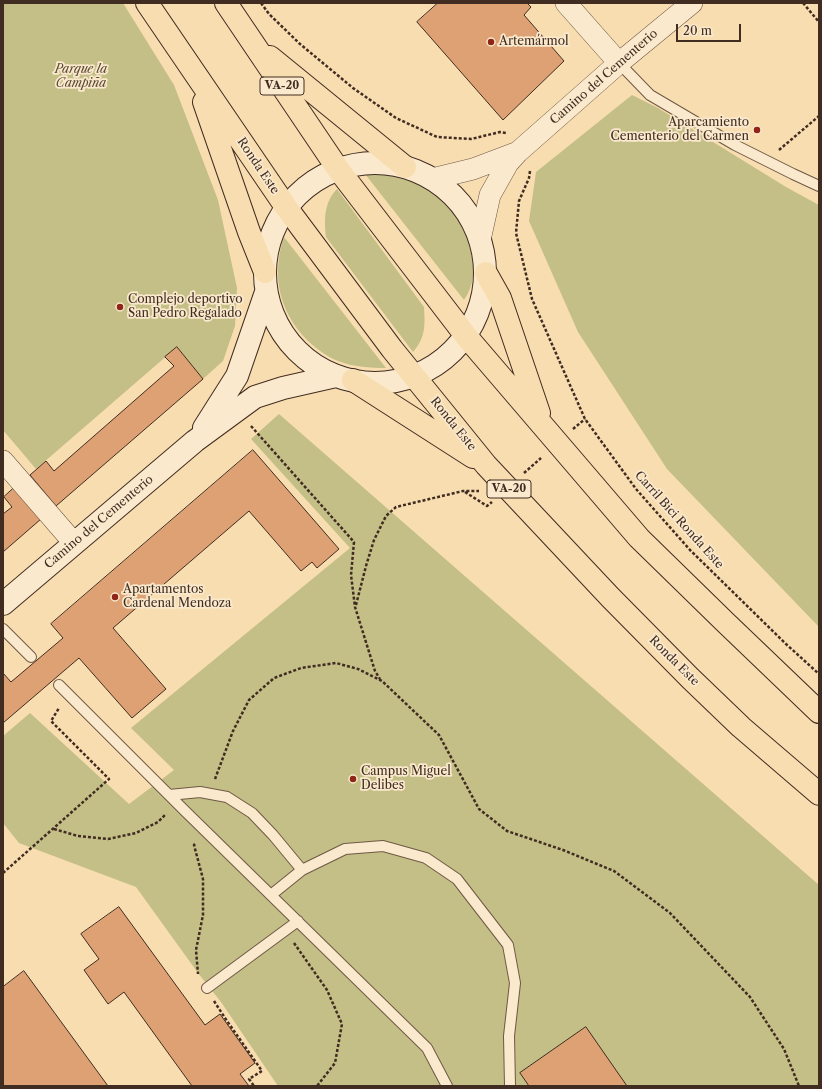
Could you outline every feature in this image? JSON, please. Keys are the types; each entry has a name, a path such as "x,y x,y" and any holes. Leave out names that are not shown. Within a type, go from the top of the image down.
{"highway":[{"name":"Ronda Este","path":"147,3 286,207 392,349 486,466 610,597 690,678 741,728 819,794"},
{"name":"VA-20","path":"226,3 338,169 466,336 639,538 724,622 819,712"},
{"path":"254,44 405,167"},
{"path":"195,74 265,282"},
{"path":"486,273 500,298 542,424"},
{"path":"344,378 486,466"}],"main road":[{"path":"372,163 405,167 432,179 448,190 462,205 473,222 480,240 486,273 480,306 466,336 443,360 414,376 379,383 344,378 315,366 292,346 275,321 265,282 270,238 286,207 309,185 338,169 372,163"},
{"name":"Camino del Cementerio","path":"195,441 237,376 265,282"},
{"name":"Camino del Cementerio","path":"3,604 195,441 255,397 283,388 344,378"}],"street":[{"path":"566,3 619,62"},
{"name":"Camino del Cementerio","path":"480,240 490,195 508,164 518,152 619,62 692,3"},
{"name":"Camino del Cementerio","path":"432,179 473,168 518,152"},
{"path":"3,461 74,543"}],"lane":[{"path":"619,62 650,95 734,145 819,186"},
{"path":"3,629 31,657"},
{"path":"60,685 169,795 427,1048 447,1086"},
{"path":"169,795 200,792 227,797 252,812 302,870"},
{"path":"271,895 302,870 345,849 383,846 426,858 457,879 508,945 515,983 509,1036 510,1086"},
{"path":"207,988 298,921"}],"path":[{"path":"261,3 269,14 300,44 354,88 396,118 437,137 471,139 500,132 506,133"},
{"path":"803,3 819,22"},
{"path":"767,161 819,116"},
{"name":"Carril Bici Ronda Este","path":"530,171 529,178 519,201 516,233 532,299 585,419 636,489 690,550 786,644 819,674"},
{"path":"464,491 487,506 585,419"},
{"path":"247,422 354,542 350,575 355,608 375,671 382,681 439,735 479,809 507,831 564,850 614,871 670,913 750,997 784,1049 799,1086"},
{"path":"355,608 374,540 386,516 396,507 464,491 482,491"},
{"path":"210,794 233,731 249,700 274,678 301,668 336,663 358,669 382,681"},
{"path":"3,873 109,779 50,721 69,695"},
{"path":"54,829 78,836 108,839 136,833 158,822 178,803"},
{"path":"207,832 194,845 203,879 203,915 196,950 198,973 207,988"},
{"path":"286,931 327,990 342,1024 335,1063 317,1086"},
{"path":"225,1018 262,1071 249,1079 254,1086"}],"green space":[{"name":"Complejo deportivo San Pedro Regalado","path":"3,3 123,3 174,85 218,200 237,288 235,326 223,361 203,379 177,347 36,469 3,430"},
{"path":"632,95 658,108 786,187 819,205 819,627 667,469 578,332 529,221 536,172"},
{"path":"379,172 397,176 421,185 444,202 456,217 467,240 473,265 473,277 470,289 464,300 365,174"},
{"path":"337,189 424,307 424,331 413,352 326,237 325,224 327,205"},
{"path":"284,237 386,368 356,366 334,359 315,347 298,330 284,305 278,279 280,251"},
{"name":"Campus Miguel Delibes","path":"279,414 819,885 819,1086 278,1086 221,1002 198,973 136,887 19,843 3,823 3,736 30,713 129,804 174,770 131,728 350,548 251,439"}],"building":[{"name":"Artemármol","path":"438,3 527,3 531,7 524,15 564,61 503,120 417,22"},
{"path":"177,347 203,379 56,506 30,475 46,461 54,471 174,366 165,357"},
{"name":"Apartamentos Cardenal Mendoza","path":"253,450 339,549 317,568 312,562 301,571 249,511 113,628 166,689 132,718 79,658 3,723 3,673 11,682 63,638 51,624"},
{"path":"14,488 41,519 3,552 3,514 12,507 4,497"},
{"path":"119,907 205,1025 220,1014 255,1063 240,1074 249,1086 192,1086 124,992 108,1004 84,970 99,959 81,934"},
{"path":"24,971 108,1086 3,1086 3,987"},
{"path":"586,1027 627,1086 529,1086 520,1073"}],"place":[{"name":"Artemármol","path":"491,42"},
{"name":"Aparcamiento Cementerio del Carmen","path":"757,130"},
{"name":"Complejo deportivo San Pedro Regalado","path":"120,307"},
{"name":"Apartamentos Cardenal Mendoza","path":"115,597"},
{"name":"Campus Miguel Delibes","path":"353,779"}],"park label":[{"name":"Parque la Campiña","path":"81,77"}]}
